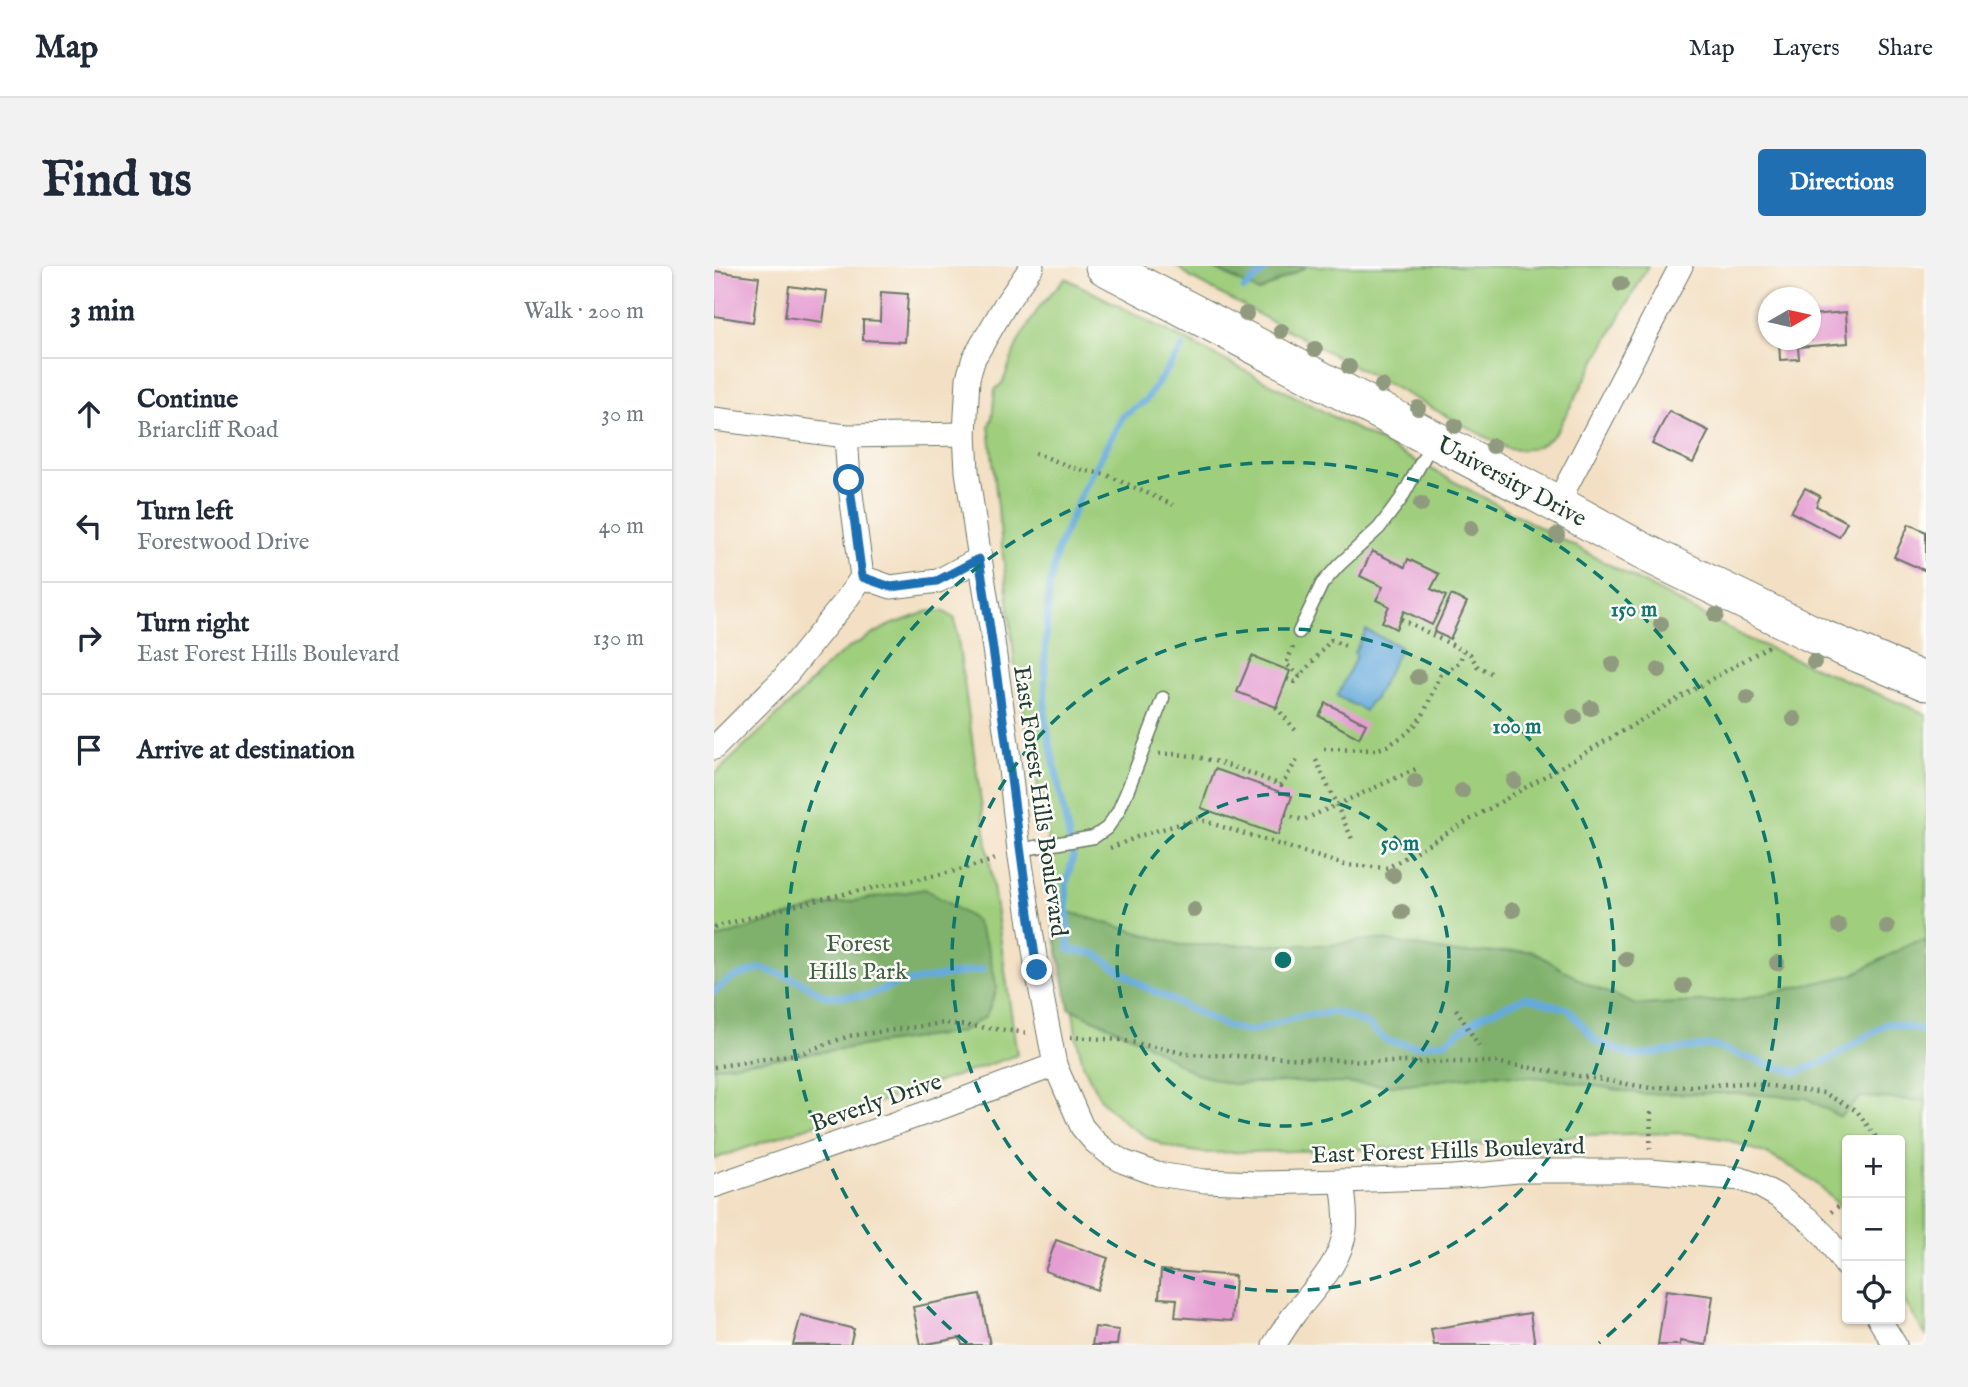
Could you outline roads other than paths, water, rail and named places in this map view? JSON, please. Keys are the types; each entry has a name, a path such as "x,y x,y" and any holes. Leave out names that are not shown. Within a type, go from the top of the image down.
{"main road":[{"name":"University Drive","path":"1104,266 1642,551 1819,637 1926,682"}],"street":[{"name":"East Forest Hills Boulevard","path":"1032,266 974,358 968,378 965,434 967,471 1008,751 1019,850 1048,1036 1055,1065 1082,1127 1095,1142 1124,1162 1157,1174 1205,1181 1342,1181 1454,1177 1518,1171 1650,1171 1741,1179 1776,1195 1808,1219 1843,1261"},
{"path":"1557,504 1681,266"},
{"path":"714,419 846,436 965,434"},
{"path":"714,748 782,680 862,577 846,436"},
{"path":"862,577 891,587 937,581 979,559"},
{"name":"Beverly Drive","path":"714,1186 1055,1065"},
{"path":"1274,1345 1332,1266 1340,1250 1346,1210 1342,1181"},
{"path":"1882,1324 1895,1345"}],"lane":[{"path":"1299,632 1322,584 1379,528 1401,499 1434,439"},
{"path":"1019,850 1094,837 1107,828 1118,812 1163,698"}],"water":[{"path":"1366,630 1401,647 1374,700 1365,711 1337,696"}],"waterway":[{"path":"1244,289 1270,266"},
{"path":"1183,347 1145,401 1123,416 1082,492 1057,551 1049,590 1045,718 1073,857 1066,885 1069,950 1095,953 1141,985 1223,1025 1248,1032 1300,1016 1336,1012 1367,1024 1387,1041 1415,1046 1445,1042 1483,1015 1526,997 1568,1009 1597,1042 1634,1056 1711,1045 1797,1072 1829,1060 1888,1023 1926,1033"},
{"path":"714,992 730,979 761,968 795,979 825,996 865,996 897,984 983,969"}],"park label":[{"name":"Forest Hills Park","path":"858,957"}]}
